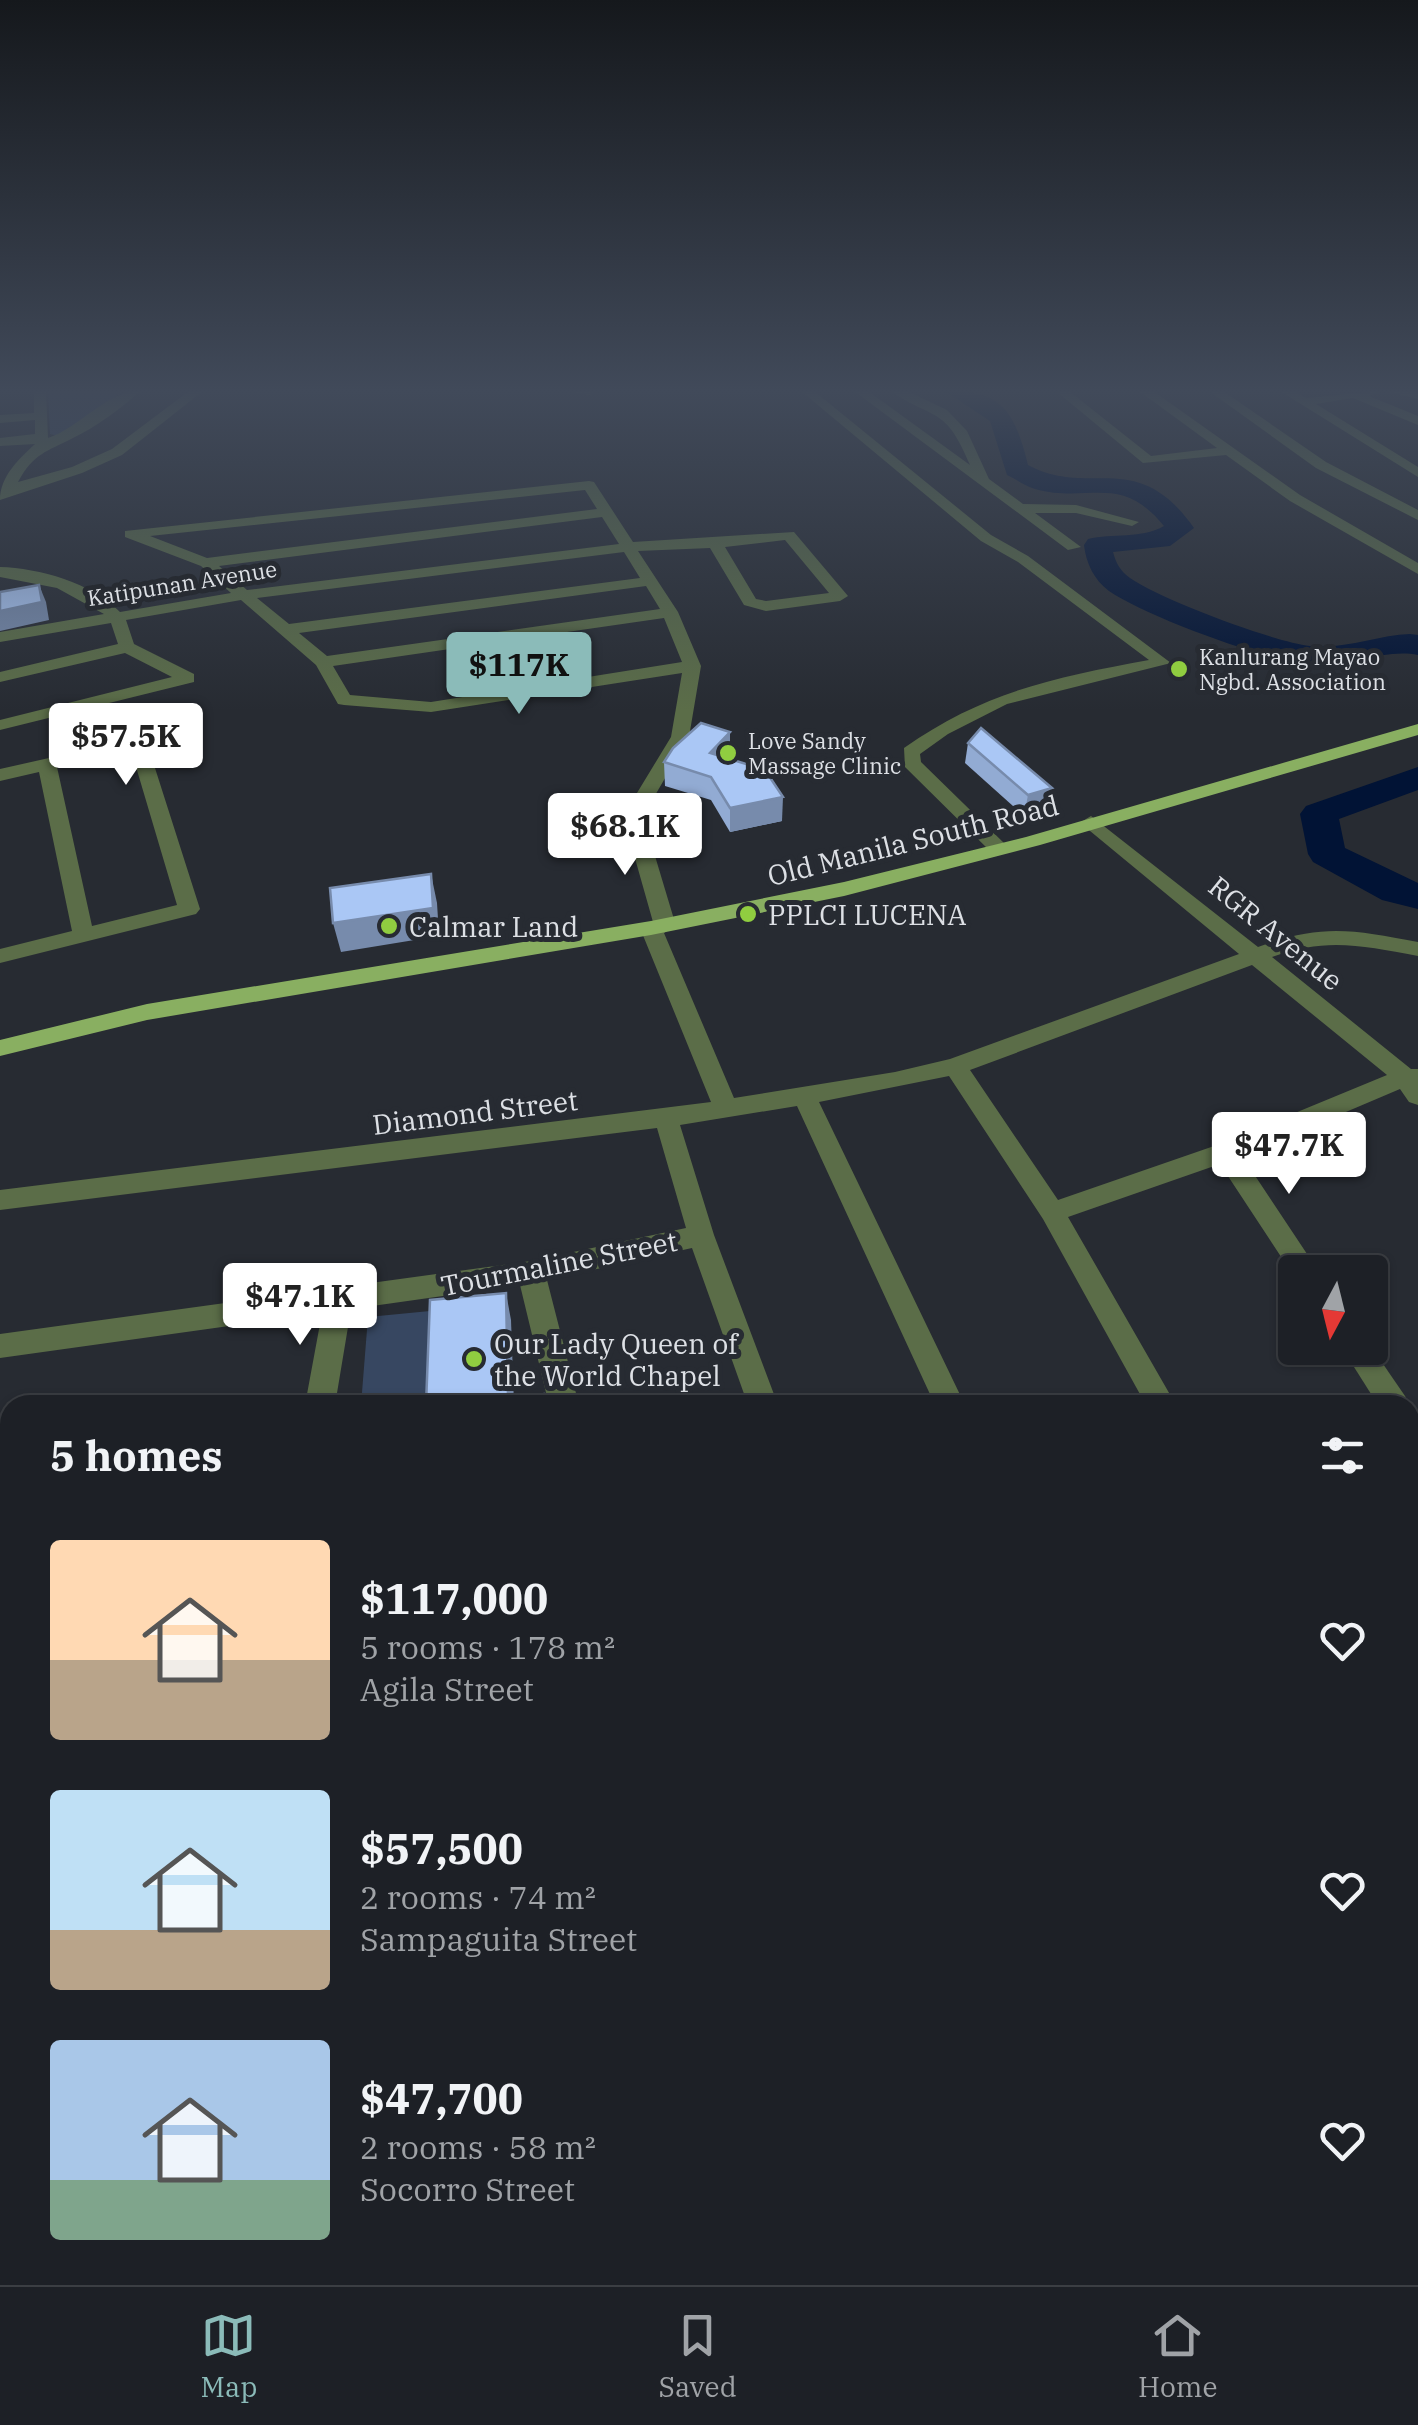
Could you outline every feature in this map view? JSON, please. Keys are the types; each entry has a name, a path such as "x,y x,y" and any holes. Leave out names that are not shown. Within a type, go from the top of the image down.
{"main road":[{"name":"Old Manila South Road","path":"0,1048 147,1012 658,927 844,890 999,850 1418,729"}],"street":[{"path":"471,498 130,534 206,563 322,662 344,700 431,707 692,666"},
{"path":"596,498 670,612 692,666 680,737 633,816 658,927 726,1109"},
{"path":"939,498 986,538 1040,555 1163,662 1000,697 944,726 911,752 912,763 999,850"},
{"path":"1003,498 1073,548 1040,555"},
{"path":"1294,498 1418,569"},
{"path":"1383,498 1418,516"},
{"path":"1016,508 1076,509 1132,522"},
{"path":"206,563 604,512"},
{"name":"Katipunan Avenue","path":"0,637 245,595 630,547 716,544 788,535 840,596 766,606 750,602 716,544"},
{"path":"0,572 18,570 88,596 115,615 127,647"},
{"path":"284,630 650,581"},
{"path":"322,662 670,612"},
{"path":"0,677 127,647 188,678 0,725"},
{"path":"0,775 138,743 189,909 0,956"},
{"path":"47,764 83,933"},
{"name":"RGR Avenue","path":"1091,822 1414,1084"},
{"name":"Diamond Street","path":"0,1200 666,1118 895,1081 955,1066 1303,938 1350,936 1418,948"},
{"path":"955,1066 1052,1212 1154,1395"},
{"path":"1052,1212 1414,1084"},
{"path":"804,1095 945,1395"},
{"path":"666,1118 701,1235 759,1395"},
{"path":"1226,1152 1295,1255"},
{"name":"Tourmaline Street","path":"0,1346 338,1302 531,1272 701,1235"},
{"path":"531,1272 562,1395"},
{"path":"322,1395 338,1302"},
{"path":"1367,1365 1387,1395"}],"shaded area":[{"path":"430,1311 427,1395 362,1395 368,1317"}],"building":[{"path":"39,585 42,602 0,611 0,592"},
{"path":"701,723 730,732 710,753 746,764 759,761 783,797 730,808 711,777 664,762 673,748"},
{"path":"981,728 1052,788 1028,795 968,743"},
{"path":"431,874 433,908 333,923 330,888"},
{"name":"Our Lady Queen of the World Chapel","path":"506,1293 508,1395 426,1395 430,1300"}],"waterway":[{"path":"1154,498 1180,528 1160,540 1098,545 1107,571 1119,584 1246,637 1313,656 1418,645"},
{"path":"1418,778 1319,814 1327,854 1396,891 1418,896"}],"place":[{"name":"Kanlurang Mayao Ngbd. Association","path":"1179,669"},
{"name":"Love Sandy Massage Clinic","path":"728,753"},
{"name":"PPLCI LUCENA","path":"748,914"},
{"name":"Calmar Land","path":"389,926"},
{"name":"Our Lady Queen of the World Chapel","path":"474,1359"}]}
